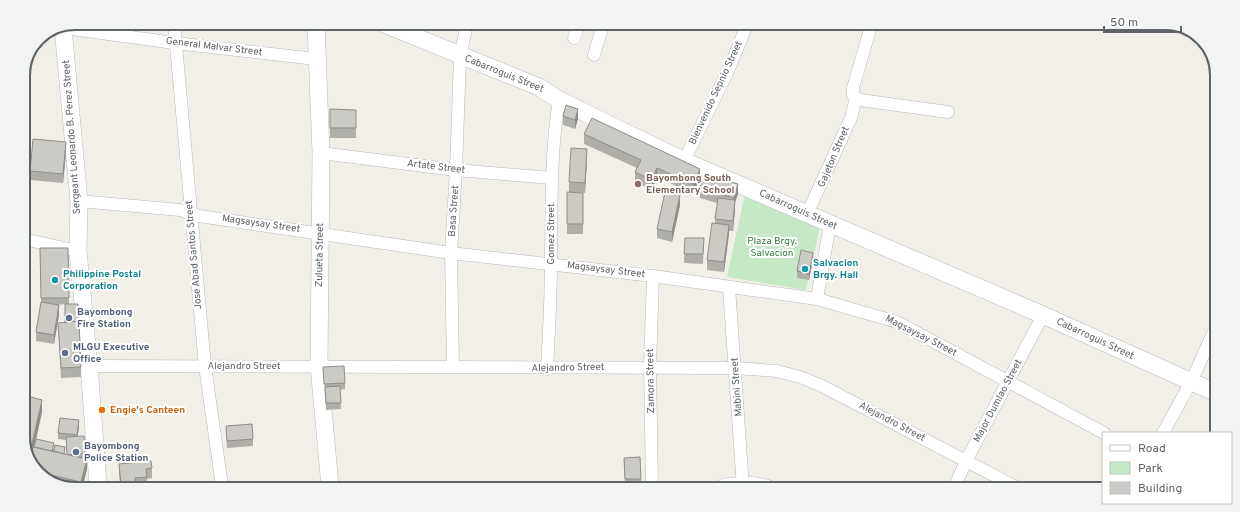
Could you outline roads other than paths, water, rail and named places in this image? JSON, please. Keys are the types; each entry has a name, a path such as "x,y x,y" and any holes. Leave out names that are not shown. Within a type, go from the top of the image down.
{"street":[{"name":"General Malvar Street","path":"79,30 175,43 316,59"},
{"name":"Jose Abad Santos Street","path":"174,30 205,366 221,482"},
{"name":"Zulueta Street","path":"316,30 321,153 319,366 330,482"},
{"name":"Cabarroguis Street","path":"398,30 460,57 539,87 559,100 684,161 1043,315 1210,390"},
{"name":"Basa Street","path":"453,366 451,253 460,57 466,30"},
{"path":"574,38 577,30"},
{"path":"594,55 602,30"},
{"name":"Bienvenido Sepnio Street","path":"684,161 728,71 745,30"},
{"name":"Gajeton Street","path":"807,214 851,118 856,98 853,95 853,88 870,30"},
{"name":"Sergeant Leonardo B. Perez Street","path":"64,31 79,202 78,251 98,482"},
{"path":"856,98 860,100 948,112"},
{"name":"Gomez Street","path":"547,369 551,263 551,178 554,134 559,100"},
{"name":"Artate Street","path":"321,153 456,170 551,178"},
{"name":"Magsaysay Street","path":"79,202 180,210 199,216 451,253 551,263 817,299 897,322 1102,432"},
{"path":"817,299 830,224"},
{"path":"30,241 78,251"},
{"name":"Zamora Street","path":"652,482 650,366 653,276"},
{"name":"Mabini Street","path":"729,287 743,482"},
{"name":"Major Dumlao Street","path":"957,482 966,461 1043,315"},
{"path":"1164,432 1191,382 1210,340"},
{"name":"Alejandro Street","path":"89,366 453,366 547,369 650,366 735,368 778,371 800,376 844,397 1006,482"}],"place":[{"name":"Bayombong South Elementary School","path":"638,184"},
{"name":"Salvacion Brgy. Hall","path":"805,269"},
{"name":"Philippine Postal Corporation","path":"55,280"},
{"name":"Bayombong Fire Station","path":"69,318"},
{"name":"MLGU Executive Office","path":"65,353"},
{"name":"Engie's Canteen","path":"102,410"},
{"name":"Bayombong Police Station","path":"76,452"}],"park label":[{"name":"Plaza Brgy. Salvacion","path":"772,246"}]}
